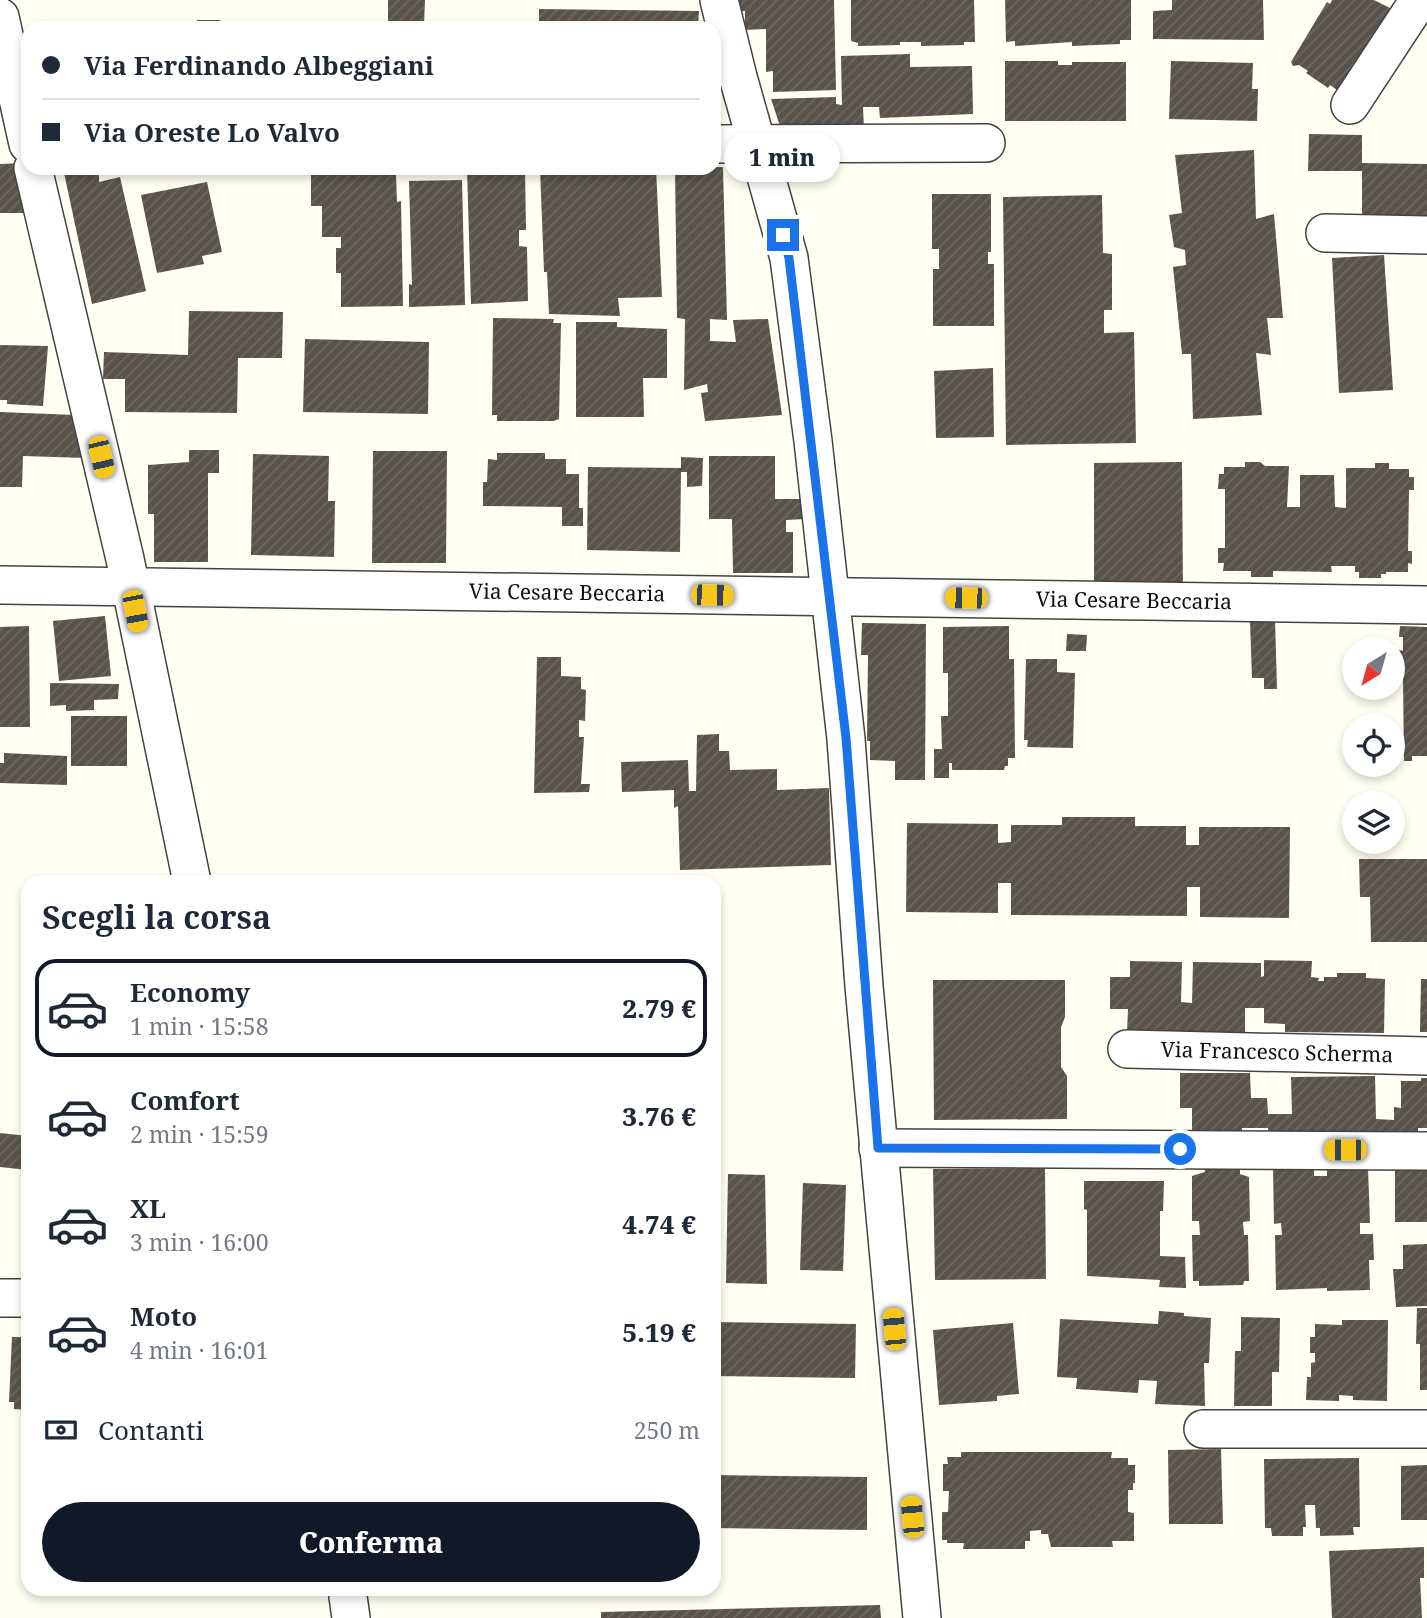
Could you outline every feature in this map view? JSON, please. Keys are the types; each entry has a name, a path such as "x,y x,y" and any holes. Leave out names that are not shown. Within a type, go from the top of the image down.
{"street":[{"path":"719,0 789,258 846,738 878,1148 922,1618"},
{"path":"1350,106 1419,0"},
{"path":"0,17 21,112"},
{"path":"721,144 986,143"},
{"path":"35,175 131,588 191,875"},
{"path":"1325,233 1427,235"},
{"name":"Via Cesare Beccaria","path":"0,585 1427,605"},
{"name":"Via Francesco Scherma","path":"1127,1049 1427,1056"},
{"path":"878,1148 1427,1151"},
{"path":"0,1298 21,1298"},
{"path":"1203,1429 1427,1429"},
{"path":"348,1596 351,1618"}],"building":[{"path":"388,0 425,0 424,21 388,21"},
{"path":"739,0 834,0 836,90 773,92 773,71 766,72 766,29 745,30 745,11 739,11"},
{"path":"851,0 974,0 975,42 964,42 964,45 921,46 921,42 900,42 900,45 858,46 858,43 851,41"},
{"path":"1005,0 1131,0 1131,40 1120,40 1120,44 1072,46 1072,42 1015,46 1015,41 1006,42"},
{"path":"1172,0 1263,0 1264,40 1153,39 1153,11 1172,10"},
{"path":"1332,0 1374,0 1398,12 1337,94 1337,90 1330,85 1328,88 1306,73 1308,71 1299,65 1293,66 1291,62 1327,2 1330,4"},
{"path":"539,9 699,11 698,21 539,21"},
{"path":"910,54 910,67 972,66 973,114 880,118 879,107 863,107 864,130 782,132 771,99 836,97 836,104 842,105 841,56"},
{"path":"1005,61 1058,61 1058,65 1072,65 1072,62 1126,62 1126,121 1005,121"},
{"path":"1171,61 1253,63 1252,89 1258,89 1257,121 1169,119"},
{"path":"1309,134 1362,135 1362,163 1427,164 1427,219 1362,218 1362,171 1308,171"},
{"path":"1254,150 1256,219 1274,214 1283,318 1267,318 1271,355 1256,353 1262,415 1193,419 1191,354 1182,354 1173,267 1186,265 1185,250 1174,247 1169,215 1182,213 1175,155"},
{"path":"21,163 21,175 28,175 31,213 0,213 0,164"},
{"path":"721,167 727,320 710,319 710,341 736,342 733,320 768,319 782,415 705,421 701,393 708,392 707,384 684,390 685,319 677,318 675,175 721,175"},
{"path":"64,175 99,175 99,182 120,177 146,291 92,304"},
{"path":"311,175 396,175 397,202 401,201 403,306 341,307 341,273 336,273 336,248 341,248 341,237 322,237 322,206 311,206"},
{"path":"467,175 525,175 526,230 519,230 519,246 527,247 528,301 471,304"},
{"path":"540,175 656,175 662,297 618,298 620,316 549,314 547,272 544,272"},
{"path":"462,180 465,305 409,307 409,284 412,285 409,181"},
{"path":"207,182 222,252 202,256 204,264 157,273 141,195"},
{"path":"932,194 991,194 991,252 988,252 988,264 994,264 994,326 933,326 933,269 939,269 939,249 932,249"},
{"path":"1102,195 1103,253 1112,254 1112,310 1104,310 1104,333 1134,332 1136,443 1006,445 1003,197"},
{"path":"1384,255 1393,390 1339,393 1332,258"},
{"path":"189,311 283,312 282,358 238,358 237,413 125,412 125,379 103,379 104,352 188,355"},
{"path":"493,318 554,319 553,323 561,323 559,419 497,421 497,415 492,415"},
{"path":"576,322 617,322 617,327 667,329 667,378 643,378 644,417 576,417"},
{"path":"305,339 429,342 428,414 303,412"},
{"path":"0,345 48,346 43,406 7,404 7,400 0,400"},
{"path":"993,368 994,437 936,438 934,371"},
{"path":"0,412 75,415 86,458 23,456 22,487 0,487"},
{"path":"189,450 219,450 219,473 208,473 208,562 154,562 154,514 148,514 148,465 189,462"},
{"path":"373,451 447,451 446,563 372,563"},
{"path":"497,453 545,453 545,459 566,459 566,474 579,474 579,508 583,508 583,526 562,526 562,507 483,506 483,482 487,482 488,459 497,460"},
{"path":"253,454 329,456 328,501 335,501 334,557 251,555"},
{"path":"709,456 775,456 775,499 807,499 806,519 786,520 786,532 793,532 793,573 733,573 732,519 709,519"},
{"path":"681,457 703,458 702,486 687,487 687,472 681,472 680,552 587,550 588,467 681,468"},
{"path":"1182,462 1183,594 1094,595 1094,463"},
{"path":"1245,462 1260,462 1265,466 1289,466 1287,507 1300,507 1300,475 1334,475 1335,507 1346,508 1346,468 1375,468 1375,463 1389,463 1389,469 1409,469 1409,477 1414,477 1414,490 1409,490 1408,551 1412,551 1412,564 1408,563 1408,572 1386,572 1381,574 1381,578 1359,578 1355,566 1331,566 1332,572 1273,571 1273,577 1251,577 1251,571 1223,571 1224,563 1218,563 1218,548 1225,548 1225,489 1218,489 1219,474 1224,474 1224,467 1245,467"},
{"path":"105,616 111,676 59,681 53,621"},
{"path":"1275,619 1277,689 1264,689 1264,678 1252,678 1250,621"},
{"path":"862,623 926,624 925,780 895,780 895,761 870,760 870,741 867,741 868,655 861,655"},
{"path":"29,626 30,727 0,727 0,627"},
{"path":"1009,626 1009,659 1014,659 1015,758 1008,758 1008,766 1005,766 1004,770 952,770 952,763 949,763 949,778 934,778 934,749 942,749 941,716 948,716 948,673 943,673 943,627"},
{"path":"1400,626 1427,627 1427,756 1412,756 1412,761 1405,761 1405,637 1399,637"},
{"path":"1067,634 1087,635 1086,651 1066,651"},
{"path":"537,657 561,657 561,676 581,677 581,689 586,690 585,721 579,720 579,737 584,737 581,784 590,784 589,792 534,793"},
{"path":"1026,659 1057,659 1057,672 1075,673 1073,748 1027,747 1028,740 1024,740"},
{"path":"50,683 119,684 118,699 94,700 94,710 66,711 66,705 50,706"},
{"path":"71,716 127,716 127,766 71,766"},
{"path":"719,734 719,751 729,751 730,770 777,769 777,790 829,788 831,865 680,870 678,806 674,808 674,790 622,792 621,762 688,760 689,791 696,791 697,735"},
{"path":"4,753 67,756 67,785 0,783 0,763 4,763"},
{"path":"1062,817 1135,817 1135,826 1186,826 1186,845 1199,845 1199,827 1290,827 1289,918 1200,917 1200,887 1187,887 1187,916 1011,915 1011,883 998,883 998,913 906,912 907,823 998,824 998,843 1011,842 1011,825 1062,825"},
{"path":"1359,859 1427,859 1427,942 1371,942 1370,897 1360,897"},
{"path":"1264,960 1312,961 1311,977 1319,978 1318,981 1324,981 1324,977 1337,977 1337,973 1366,973 1366,978 1385,979 1384,1033 1285,1032 1285,1024 1264,1023 1264,1008 1245,1008 1245,1033 1127,1032 1128,1009 1110,1009 1110,977 1130,977 1130,961 1182,962 1181,1002 1192,1003 1193,962 1261,963 1261,977 1264,976"},
{"path":"1421,979 1427,979 1427,1032 1420,1032"},
{"path":"933,980 1065,980 1061,1067 1067,1076 1067,1119 934,1120"},
{"path":"1180,1073 1250,1073 1251,1098 1267,1098 1268,1114 1292,1114 1291,1077 1375,1076 1376,1119 1394,1120 1394,1107 1401,1108 1401,1081 1421,1081 1421,1078 1427,1078 1427,1128 1418,1128 1418,1149 1269,1144 1268,1128 1242,1128 1241,1145 1192,1146 1192,1108 1180,1108"},
{"path":"0,1133 21,1135 21,1169 0,1167"},
{"path":"1395,1165 1427,1165 1427,1222 1395,1222"},
{"path":"1205,1166 1240,1166 1240,1174 1249,1177 1250,1221 1243,1222 1244,1235 1248,1235 1249,1281 1244,1281 1243,1285 1199,1286 1199,1281 1193,1281 1192,1235 1200,1235 1199,1221 1192,1221 1192,1176 1205,1172"},
{"path":"1314,1167 1314,1176 1327,1176 1327,1170 1368,1168 1370,1223 1360,1223 1360,1234 1373,1234 1374,1260 1369,1260 1370,1290 1276,1290 1275,1235 1282,1235 1281,1223 1274,1224 1273,1168"},
{"path":"1045,1168 1046,1279 935,1280 933,1169"},
{"path":"728,1174 765,1175 767,1284 726,1283"},
{"path":"1084,1181 1164,1181 1163,1211 1160,1211 1160,1256 1185,1257 1186,1288 1159,1287 1160,1280 1087,1276"},
{"path":"803,1183 846,1185 843,1271 800,1270"},
{"path":"1427,1244 1427,1306 1396,1307 1393,1269 1403,1269 1403,1245"},
{"path":"1417,1308 1427,1308 1427,1390 1420,1390 1420,1344 1416,1344"},
{"path":"1159,1311 1211,1318 1209,1363 1204,1363 1205,1406 1155,1404 1157,1381 1139,1380 1138,1393 1076,1389 1077,1378 1057,1377 1060,1319 1158,1324"},
{"path":"1241,1317 1280,1318 1279,1372 1272,1372 1272,1406 1234,1406 1235,1351 1241,1351"},
{"path":"1342,1320 1388,1320 1387,1401 1353,1400 1353,1396 1339,1395 1339,1401 1306,1400 1307,1377 1311,1377 1311,1363 1315,1362 1315,1353 1310,1353 1310,1337 1315,1337 1315,1324 1342,1325"},
{"path":"721,1322 856,1324 855,1378 721,1376"},
{"path":"1013,1323 1019,1394 997,1396 997,1401 939,1405 933,1330"},
{"path":"12,1337 21,1337 21,1410 14,1409 14,1402 9,1402"},
{"path":"1221,1449 1223,1524 1169,1524 1168,1450"},
{"path":"961,1452 1112,1452 1111,1458 1128,1458 1128,1465 1135,1465 1135,1483 1133,1490 1128,1490 1128,1512 1134,1513 1134,1541 1112,1541 1113,1547 1051,1547 1048,1534 1041,1534 1041,1530 1030,1531 1030,1541 1025,1541 1025,1549 963,1549 964,1543 947,1543 947,1540 942,1540 942,1512 948,1512 949,1491 943,1491 943,1464 948,1464 947,1457 961,1457"},
{"path":"1359,1458 1360,1527 1353,1527 1354,1535 1320,1536 1320,1528 1316,1528 1315,1505 1305,1505 1306,1527 1303,1527 1303,1536 1272,1536 1271,1528 1265,1528 1264,1459"},
{"path":"1427,1465 1427,1520 1401,1520 1401,1466"},
{"path":"721,1475 867,1477 867,1530 721,1528"},
{"path":"1424,1547 1424,1578 1420,1578 1422,1618 1332,1618 1329,1551"},
{"path":"880,1605 881,1618 601,1618 601,1612"}],"route":[{"path":"783,235 789,258 813,441 846,738 878,1148 1180,1149"}]}
